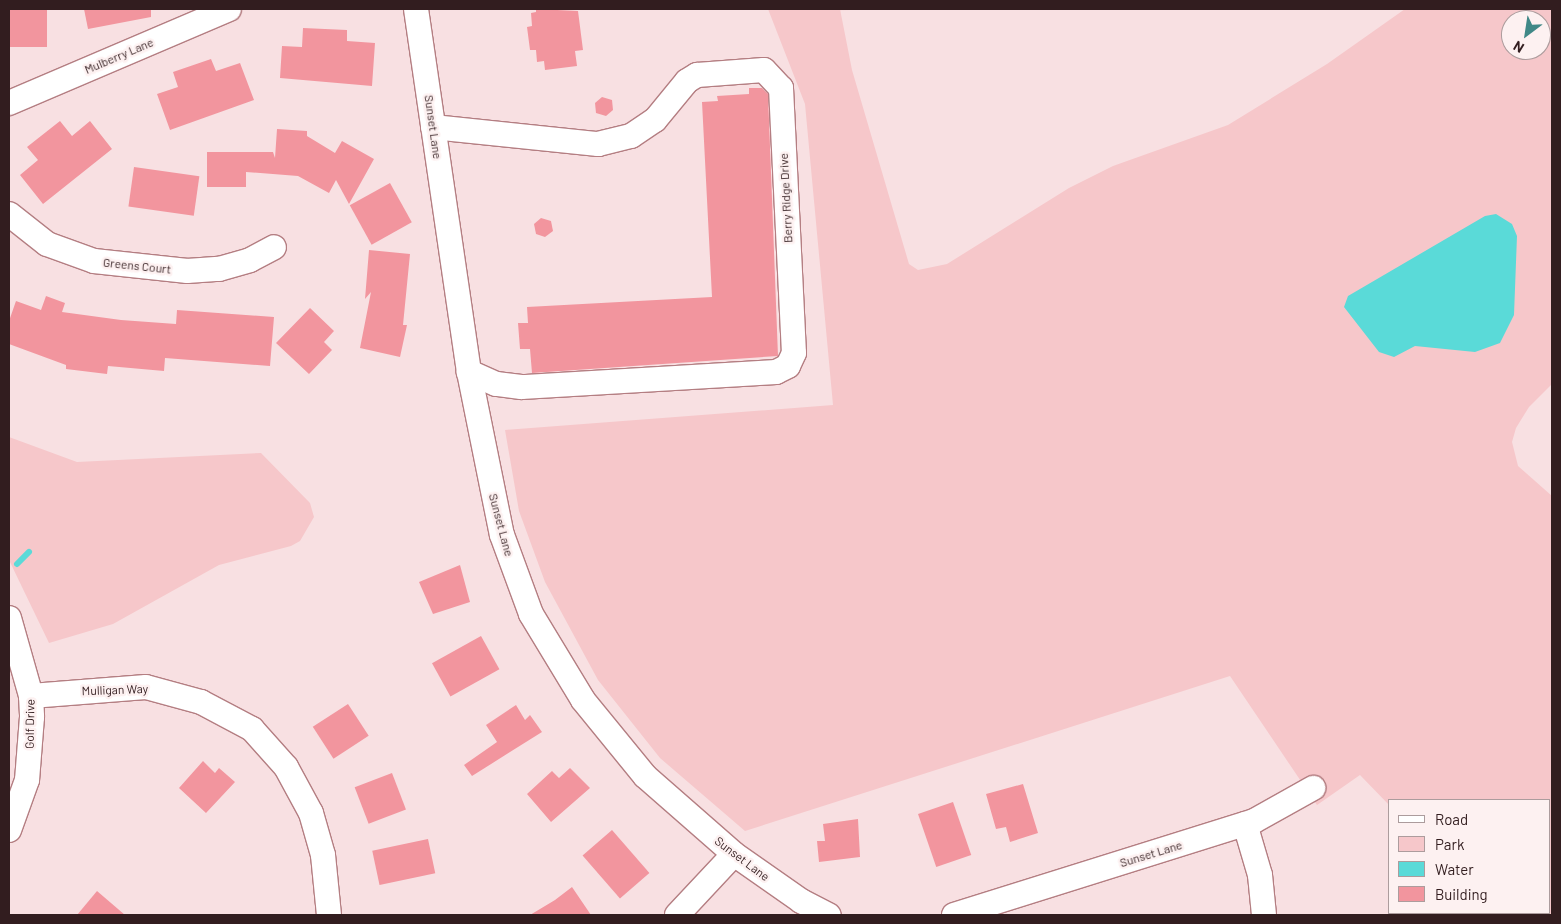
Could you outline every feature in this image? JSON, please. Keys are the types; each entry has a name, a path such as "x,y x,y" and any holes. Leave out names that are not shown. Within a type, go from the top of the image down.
{"street":[{"name":"Mulberry Lane","path":"9,103 229,9"},
{"name":"Sunset Lane","path":"416,9 469,372 502,535 531,614 565,673 623,752 662,794 734,854 801,901 829,915"},
{"name":"Berry Ridge Drive","path":"433,127 584,145 609,143 631,136 655,120 687,81 709,73 764,70 781,88 794,353 788,366 776,372 521,387 485,381 469,372"},
{"name":"Greens Court","path":"9,214 47,244 94,261 187,271 219,269 250,260 274,247"},
{"name":"Golf Drive","path":"9,618 31,696 27,780 9,830"},
{"name":"Mulligan Way","path":"31,696 146,686 210,705 252,729 286,767 311,813 323,855 329,915"},
{"name":"Sunset Lane","path":"954,915 1245,824 1313,788"},
{"path":"1245,824 1260,875 1264,915"},
{"path":"677,915 734,854"}],"green space":[{"path":"768,9 840,9 852,70 909,264 918,270 947,264 1069,188 1113,166 1228,125 1327,64 1405,9 1552,9 1552,384 1529,407 1516,428 1512,442 1518,466 1552,496 1552,915 1429,915 1551,914 1551,799 1388,799 1388,804 1360,775 1317,805 1230,676 745,831 660,758 598,680 545,582 519,511 505,430 833,405 805,104"},
{"path":"9,437 77,462 261,453 310,503 314,517 300,541 291,546 219,565 113,624 49,643 9,560"}],"water":[{"path":"1496,214 1512,224 1517,236 1514,315 1500,343 1475,352 1415,346 1394,357 1379,352 1344,307 1348,296 1485,216"}],"building":[{"path":"9,9 47,9 47,47 9,47"},
{"path":"84,9 151,9 151,17 88,29"},
{"path":"536,9 578,11 583,50 575,51 577,66 545,70 544,61 537,62 536,50 530,50 527,27 532,26 531,13 536,12"},
{"path":"303,28 347,30 347,41 375,43 372,86 280,78 282,46 302,47"},
{"path":"211,59 216,71 240,63 254,100 170,130 157,94 178,87 173,72"},
{"path":"749,88 762,88 768,94 778,356 532,373 530,349 520,349 518,323 528,323 527,307 712,297 702,102 718,101 717,96 749,94"},
{"path":"602,97 612,100 613,110 606,116 596,113 595,103"},
{"path":"60,121 72,136 90,121 112,149 43,204 20,175 38,160 27,147"},
{"path":"277,129 307,131 307,136 335,153 342,141 374,159 349,204 336,180 329,193 298,176 246,172 246,187 207,187 207,152 273,152 275,158"},
{"path":"134,167 199,176 194,216 128,207"},
{"path":"390,183 412,222 372,245 350,205"},
{"path":"541,218 551,221 553,231 545,237 536,234 534,224"},
{"path":"369,250 410,254 403,325 407,325 400,357 360,348 371,292 365,299"},
{"path":"46,296 65,303 62,312 121,320 176,324 177,310 274,317 270,366 165,358 164,371 108,366 107,374 66,369 66,365 9,344 9,321 16,301 41,310"},
{"path":"310,308 334,331 324,342 332,350 309,374 276,343"},
{"path":"460,565 470,602 433,614 419,582"},
{"path":"481,636 499,669 450,696 432,663"},
{"path":"348,704 369,736 333,759 313,727"},
{"path":"516,705 525,720 530,715 542,732 472,776 464,765 497,742 486,725"},
{"path":"203,761 215,773 219,768 235,782 206,813 179,788"},
{"path":"570,768 590,788 551,822 527,794 552,771 559,778"},
{"path":"392,773 406,809 369,824 355,787"},
{"path":"1023,784 1038,833 1010,842 1006,827 996,829 986,794"},
{"path":"953,802 971,855 936,867 918,814"},
{"path":"858,819 860,857 819,862 817,841 825,841 823,824"},
{"path":"612,830 649,873 620,899 583,856"},
{"path":"428,839 435,873 380,885 372,851"},
{"path":"572,887 591,915 530,915 555,900"},
{"path":"97,891 125,915 77,915"}],"waterway":[{"path":"17,564 29,552"}]}
